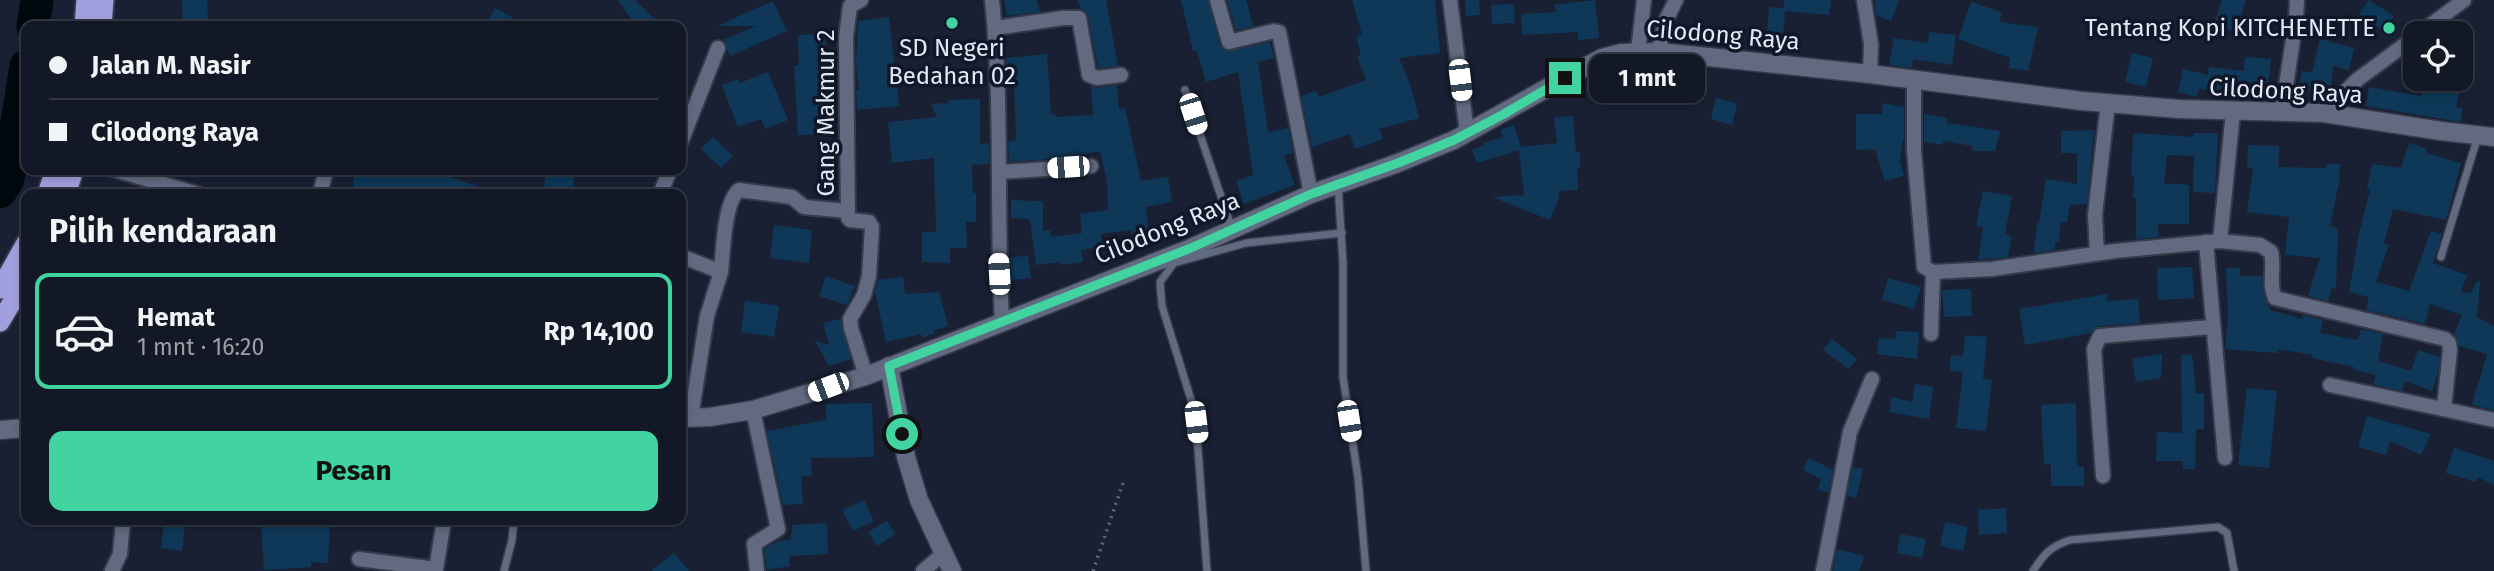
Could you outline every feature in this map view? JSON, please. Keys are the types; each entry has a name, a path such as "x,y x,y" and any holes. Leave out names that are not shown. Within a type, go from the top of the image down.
{"highway":[{"path":"84,21 86,0"},
{"path":"102,21 104,0"},
{"path":"0,289 21,252"},
{"path":"0,322 21,287"}],"street":[{"name":"Gang Makmur 2","path":"861,0 850,6 846,37 848,211 850,220 866,220 872,227 869,276 864,295 850,323 866,376"},
{"path":"992,0 1000,172 998,251 1002,321"},
{"path":"1217,0 1229,42 1274,30 1279,32 1311,194"},
{"path":"1450,0 1467,134"},
{"path":"1639,51 1644,0"},
{"path":"1664,53 1666,20 1676,0"},
{"path":"1864,0 1871,44 1870,74"},
{"path":"2282,113 2297,0"},
{"path":"2436,21 2464,0"},
{"path":"995,28 1079,18 1089,75 1097,78 1121,75"},
{"path":"2324,113 2357,80 2403,46"},
{"path":"686,129 718,48"},
{"name":"Cilodong Raya","path":"686,418 753,410 866,376 1191,248 1311,194 1398,163 1467,134 1602,58 1639,51 1870,74 2108,103 2233,112 2324,113 2486,136"},
{"path":"1914,80 1914,150 1924,267 1933,272 1992,269 2096,253 2213,242 2260,245 2271,252 2274,298 2445,339 2450,350 2444,408"},
{"path":"2096,253 2095,215 2108,103"},
{"path":"2225,458 2212,327 2213,242 2233,112"},
{"path":"1000,172 1091,166"},
{"path":"132,175 181,189"},
{"path":"686,418 707,316 721,272 730,207 735,192 739,190 792,197 804,207 848,211"},
{"path":"686,258 721,272"},
{"path":"1931,334 1933,272"},
{"path":"2103,476 2094,349 2096,341 2100,336 2212,327"},
{"path":"889,366 906,457 919,500 952,571"},
{"path":"1823,571 1850,432 1871,379"},
{"path":"2330,385 2494,420"},
{"path":"753,410 778,529 754,544 757,571"},
{"path":"0,430 21,428"},
{"path":"112,571 120,554 123,525"},
{"path":"359,559 435,570 443,525"},
{"path":"923,571 943,554"}],"lane":[{"path":"1185,90 1232,229"},
{"path":"2441,257 2486,136"},
{"path":"1338,185 1342,233 1343,377 1358,478 1366,571"},
{"path":"1207,571 1196,422 1162,306 1160,282 1174,263 1246,243 1342,233"},
{"path":"504,571 514,525"},
{"path":"2033,571 2054,545 2070,540 2218,527 2227,533 2234,571"}],"path":[{"path":"1093,571 1124,480"}],"building":[{"path":"182,0 207,0 208,21 183,21"},
{"path":"618,0 635,0 657,21 633,21"},
{"path":"1004,0 1037,0 1040,12 1007,16"},
{"path":"1077,0 1106,0 1118,66 1098,68 1088,16"},
{"path":"1181,0 1208,0 1220,45 1226,51 1270,42 1274,58 1258,62 1268,132 1288,128 1293,153 1284,156 1295,185 1244,204 1236,181 1253,175 1238,72 1206,82 1197,51 1193,51"},
{"path":"1227,0 1246,0 1253,26 1236,30"},
{"path":"1352,0 1435,0 1440,53 1399,58 1411,87 1419,118 1379,129 1383,139 1355,149 1350,134 1312,147 1301,96 1316,91 1319,97 1366,80 1357,57 1361,56 1356,36 1362,34"},
{"path":"1465,0 1479,0 1480,15 1466,16"},
{"path":"1595,0 1599,38 1578,40 1578,32 1522,35 1521,14 1556,12 1554,5"},
{"path":"1784,0 1831,0 1829,15 1785,11 1783,40 1767,38 1769,7 1784,8"},
{"path":"1875,0 1899,0 1891,21 1876,15"},
{"path":"2222,0 2246,0 2235,32 2214,24"},
{"path":"2369,0 2394,16 2383,30 2359,14"},
{"path":"773,1 787,31 730,56 723,40 756,26 717,26"},
{"path":"1971,2 2002,12 1999,22 2038,27 2028,71 2009,68 2010,58 1958,39"},
{"path":"1514,4 1515,23 1492,24 1491,5"},
{"path":"495,8 518,21 488,21"},
{"path":"889,17 899,106 857,110 858,21"},
{"path":"1929,32 1956,35 1952,65 1913,59 1912,68 1889,65 1894,38 1928,43"},
{"path":"825,34 829,134 798,135 794,66 799,65 798,35"},
{"path":"2320,39 2354,48 2349,70 2333,66 2331,93 2300,91 2301,71 2312,72"},
{"path":"2132,53 2153,58 2146,87 2125,82"},
{"path":"1047,54 1051,114 1056,117 1093,115 1091,86 1098,88 1117,85 1119,109 1125,108 1141,181 1168,177 1172,202 1146,207 1149,234 1132,238 1131,230 1101,234 1103,247 1081,250 1083,262 1061,265 1060,262 1036,265 1030,219 1011,218 1011,200 1043,201 1043,231 1050,230 1051,237 1082,233 1080,214 1108,210 1107,182 1100,151 1064,158 1009,162 1008,142 1016,140 1014,77 1008,78 1006,58"},
{"path":"2245,57 2271,59 2267,94 2199,89 2197,97 2178,92 2183,69 2208,75 2209,67 2244,71"},
{"path":"768,72 788,120 765,129 761,119 738,127 722,85 738,79 740,83"},
{"path":"2369,87 2421,96 2422,91 2460,91 2456,107 2463,108 2460,122 2366,106"},
{"path":"1716,98 1737,104 1732,125 1711,119"},
{"path":"980,99 980,144 989,143 989,164 972,165 976,222 966,222 967,248 950,248 950,263 922,262 922,232 936,232 934,158 892,163 888,122 937,117 931,104 948,103 948,100"},
{"path":"1883,103 1904,107 1904,139 1900,161 1904,176 1885,181 1875,149 1856,150 1856,114 1882,114"},
{"path":"1924,114 1947,118 1947,123 2000,131 1995,151 1972,151 1973,146 1943,141 1943,145 1924,142"},
{"path":"1573,116 1576,152 1580,152 1580,168 1577,168 1578,190 1559,191 1550,220 1492,197 1524,195 1519,150 1477,163 1472,150 1484,145 1483,143 1503,137 1500,130 1514,125 1521,147 1557,143 1554,117"},
{"path":"2094,130 2087,204 2070,205 2067,222 2061,221 2059,242 2056,241 2054,250 2034,253 2046,179 2077,184 2077,153 2061,153 2061,131"},
{"path":"2133,133 2194,137 2194,133 2218,133 2215,193 2193,192 2194,156 2167,155 2164,183 2189,185 2189,224 2158,224 2159,237 2136,239 2136,198 2133,198 2134,176 2131,176"},
{"path":"713,137 733,156 721,168 701,149"},
{"path":"2409,143 2427,149 2426,153 2461,163 2446,220 2393,209 2384,243 2389,245 2376,282 2409,291 2431,231 2442,234 2433,263 2467,275 2461,292 2471,293 2477,281 2480,282 2477,317 2494,326 2494,410 2472,405 2487,354 2459,346 2454,335 2462,315 2430,304 2425,324 2366,310 2369,297 2349,292 2370,190 2367,189 2372,164 2401,168"},
{"path":"2248,145 2279,146 2278,167 2326,168 2326,164 2340,164 2339,186 2330,226 2338,228 2336,288 2332,287 2328,301 2308,296 2320,258 2285,255 2289,217 2247,212 2253,168 2247,168"},
{"path":"354,175 445,175 487,189 353,189"},
{"path":"546,175 574,175 573,189 544,189"},
{"path":"1983,191 2012,196 2005,234 2012,236 2008,257 1978,260 1983,227 1976,226"},
{"path":"774,225 812,230 809,263 770,258"},
{"path":"1028,255 1031,278 1010,280 1009,258"},
{"path":"2192,267 2194,298 2158,300 2157,268"},
{"path":"2226,268 2240,268 2240,276 2262,276 2264,294 2270,310 2302,319 2303,315 2323,320 2320,333 2358,340 2361,329 2383,334 2378,361 2411,371 2418,350 2440,357 2432,391 2405,381 2402,391 2373,384 2376,375 2312,358 2313,355 2277,349 2277,353 2225,349 2228,316"},
{"path":"826,276 855,286 847,305 819,296"},
{"path":"903,277 905,294 939,292 948,326 934,330 935,333 922,338 921,334 886,342 875,292 878,280"},
{"path":"1888,278 1921,287 1914,309 1882,300"},
{"path":"1971,289 1972,316 1944,317 1942,290"},
{"path":"2107,294 2107,301 2138,299 2140,323 2099,326 2091,333 2025,345 2019,309"},
{"path":"745,301 779,306 774,337 741,332"},
{"path":"841,319 851,359 829,366 815,341 829,345 823,323"},
{"path":"1896,331 1919,332 1917,359 1877,354 1879,338 1895,339"},
{"path":"1965,335 1987,337 1983,379 1992,380 1986,431 1956,428 1963,372 1949,371 1951,355 1963,356"},
{"path":"1832,339 1857,359 1849,369 1823,350"},
{"path":"2162,354 2161,378 2136,382 2132,359"},
{"path":"2192,354 2196,393 2204,393 2204,429 2196,429 2195,469 2183,469 2183,461 2156,461 2157,432 2182,433 2181,355"},
{"path":"1915,384 1933,387 1929,419 1889,412 1892,397 1912,402"},
{"path":"2247,388 2277,391 2269,468 2238,465"},
{"path":"872,403 874,457 811,458 812,475 801,476 803,504 783,505 767,431 826,420 826,404"},
{"path":"2076,403 2077,467 2084,467 2084,486 2051,486 2051,464 2044,465 2041,405"},
{"path":"2367,416 2431,434 2421,455 2390,441 2386,455 2358,447"},
{"path":"2454,448 2494,461 2494,485 2478,477 2476,482 2446,473"},
{"path":"1809,458 1833,470 1829,492 1818,490 1821,479 1803,470"},
{"path":"1853,467 1863,469 1856,498 1847,496"},
{"path":"864,500 874,521 853,531 842,510"},
{"path":"2006,508 2007,533 1979,535 1978,510"},
{"path":"887,521 895,534 877,546 868,532"},
{"path":"1945,522 1968,527 1963,551 1940,546"},
{"path":"827,523 828,554 789,556 790,566 767,570 764,549 776,542 791,539 792,525"},
{"path":"164,525 185,525 182,551 161,548"},
{"path":"261,525 330,525 328,563 311,562 311,567 264,570"},
{"path":"1900,534 1926,539 1922,558 1897,553"},
{"path":"1837,549 1864,556 1859,571 1833,571"},
{"path":"674,553 689,571 651,571"}],"waterway":[{"path":"34,21 37,0"},
{"path":"0,192 8,179 21,97"}],"place":[{"name":"SD Negeri Bedahan 02","path":"952,23"},
{"name":"Tentang Kopi KITCHENETTE","path":"2389,28"}],"route":[{"path":"902,434 889,366 1191,248 1311,194 1454,140 1565,78"}]}
